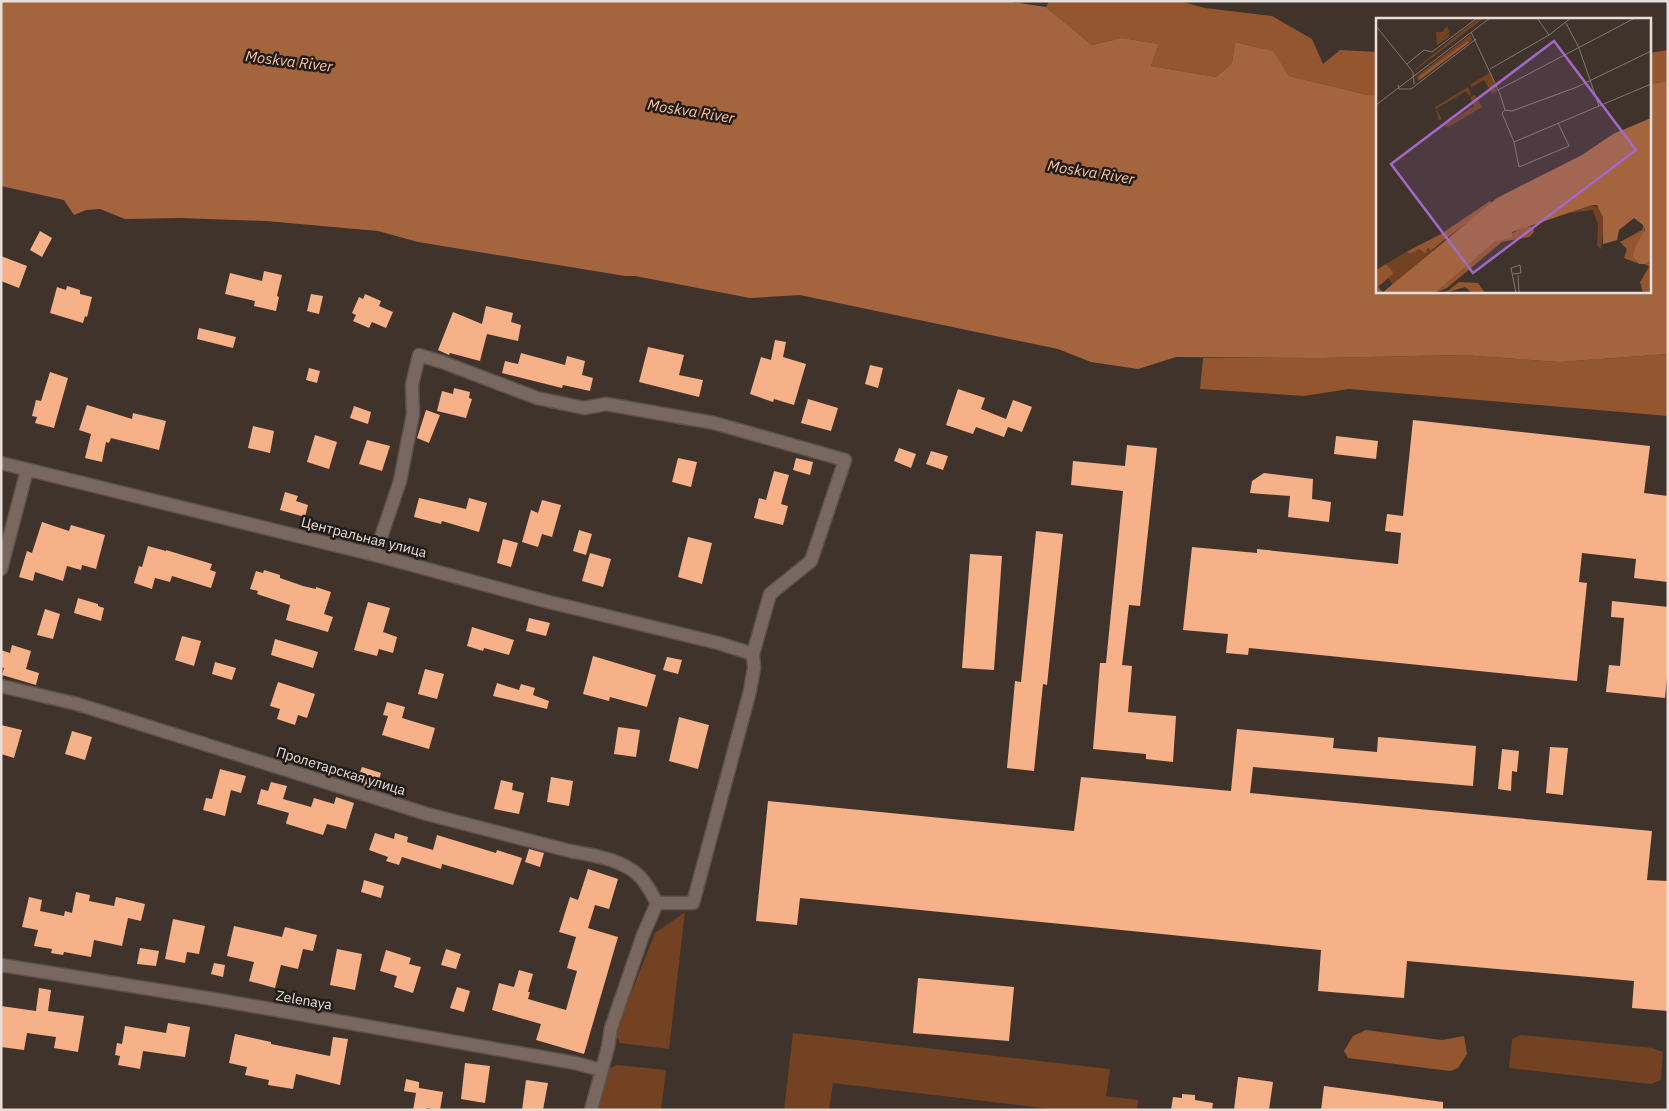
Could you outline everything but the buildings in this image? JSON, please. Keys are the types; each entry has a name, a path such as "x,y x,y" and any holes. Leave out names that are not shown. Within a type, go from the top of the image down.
{"street":[{"path":"375,555 400,481 413,414 412,385 420,356 442,362 537,398 584,408 606,404 714,423 845,460 811,561 770,594 753,654 754,668 750,691 693,902 657,903 643,935 611,1028 608,1047 591,1110"},
{"name":"Центральная улица","path":"1,463 375,555 545,601 718,643 753,654"},
{"path":"1,569 27,470"},
{"name":"Пролетарская улица","path":"1,686 77,704 427,814 592,855 619,864 636,873 657,903"},
{"name":"Zelenaya","path":"1,965 219,1000 556,1060 601,1070"}],"shaded area":[{"path":"1049,1 1179,1 1205,8 1272,16 1312,39 1323,64 1340,50 1376,52 1376,94 1368,95 1289,76 1272,51 1235,42 1232,63 1216,77 1151,66 1159,44 1122,38 1092,45 1046,7"},
{"path":"1668,50 1668,81 1652,84 1652,53"},
{"path":"1668,354 1668,416 1349,389 1304,396 1200,389 1203,358 1462,355 1560,362"},
{"path":"685,912 669,1049 620,1043 616,1031 655,933"},
{"path":"1366,1030 1442,1040 1464,1036 1467,1054 1458,1068 1450,1071 1348,1058 1344,1051 1353,1036"},
{"path":"793,1033 1110,1069 1106,1096 1138,1100 1137,1110 1059,1110 833,1083 829,1110 784,1110"},
{"path":"1521,1035 1653,1048 1663,1052 1661,1080 1651,1084 1509,1068 1512,1039"},
{"path":"617,1065 666,1070 661,1110 595,1110 608,1069"}],"water":[{"name":"Moskva River","path":"1,1 1005,1 1046,7 1092,45 1122,38 1159,44 1151,66 1216,77 1232,63 1235,42 1273,51 1289,76 1368,95 1376,94 1376,292 1652,292 1652,84 1668,81 1668,354 1560,362 1462,355 1322,358 1176,357 1138,369 1091,362 1058,349 800,295 750,298 635,276 625,276 418,242 378,231 266,221 180,218 125,219 100,209 86,210 74,215 64,200 1,186"}]}
